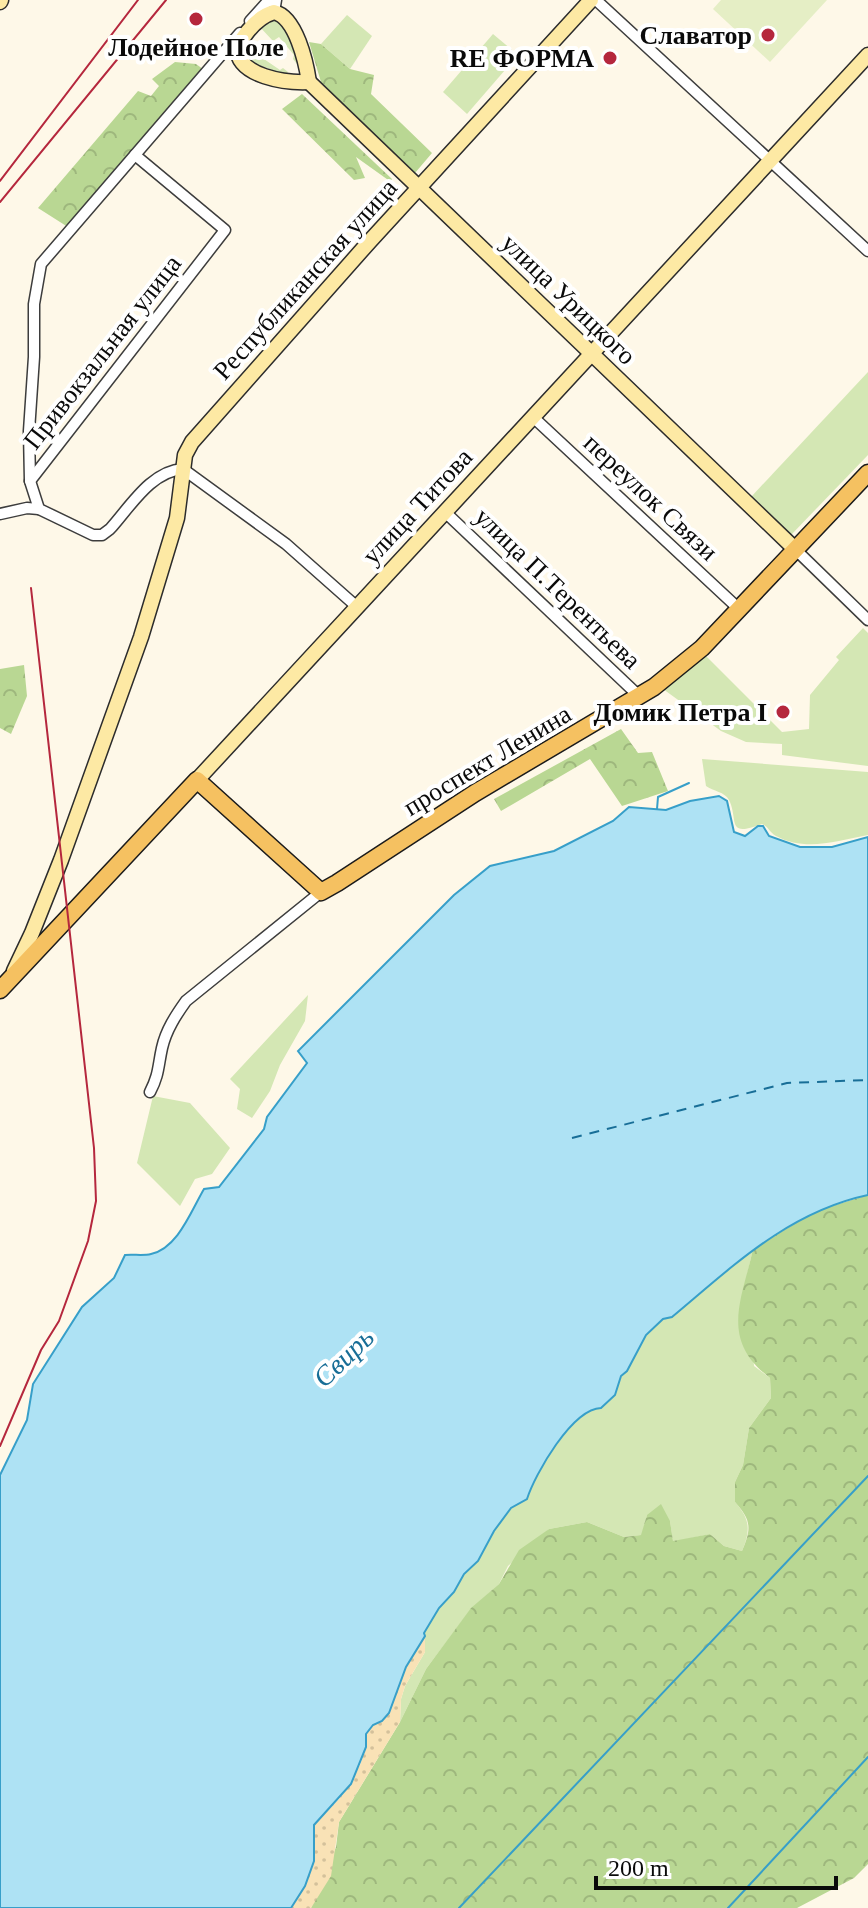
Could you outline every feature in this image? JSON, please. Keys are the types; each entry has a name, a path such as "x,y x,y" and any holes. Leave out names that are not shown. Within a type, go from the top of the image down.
{"main road":[{"name":"проспект Ленина","path":"321,892 475,793 640,697 702,648 868,473"},
{"path":"197,780 321,892"},
{"name":"улица Титова","path":"5,984 197,780"}],"street":[{"path":"594,0 868,251"},
{"name":"Республиканская улица","path":"5,984 32,933 61,860 141,637 177,518 185,455 202,429 594,0"},
{"path":"273,4 287,19 304,57 309,82 282,81 248,68 238,57 237,48 242,39 273,4"},
{"path":"135,155 217,60 273,4"},
{"name":"улица Титова","path":"197,780 868,55"},
{"path":"217,60 238,57"},
{"name":"улица Урицкого","path":"309,82 796,550"},
{"name":"Привокзальная улица","path":"135,155 225,230 30,481 34,304 41,264 135,155"},
{"name":"переулок Связи","path":"533,417 739,609"},
{"path":"0,514 27,508 39,509 93,535 102,535 158,477 171,470 183,469 286,544 356,606"},
{"path":"30,481 39,509"},
{"name":"улица П.Терентьева","path":"445,512 640,697"},
{"path":"796,550 868,620"},
{"name":"проспект Ленина","path":"150,1092 159,1076 162,1047 172,1021 186,1001 321,892"}],"green space":[{"name":"Славатор","path":"721,0 827,0 770,62 713,9"},
{"path":"347,15 372,36 350,69 321,44"},
{"path":"274,18 285,27 300,61 297,64 294,55 279,37 273,41 259,26"},
{"path":"493,34 518,55 467,114 443,92"},
{"path":"248,37 264,51 261,57 280,70 283,68 288,72 286,75 248,61 242,51"},
{"path":"309,42 321,44 350,69 374,75 371,94 432,153 415,173 321,82"},
{"path":"175,62 196,64 207,72 71,229 38,208 138,91 151,96 159,86 152,79"},
{"path":"302,94 392,179 391,182 356,157 365,178 354,180 282,109"},
{"path":"868,372 868,455 791,535 751,497"},
{"path":"863,628 868,633 868,766 782,755 782,744 746,742 721,731 663,689 703,653 782,732 809,729 810,695 839,660 836,657"},
{"path":"24,665 27,696 11,734 0,728 0,669"},
{"path":"621,729 638,753 652,752 668,791 622,806 590,759 501,811 494,799"},
{"path":"702,759 868,772 868,835 810,844 787,841 762,824 738,828 727,797 706,786"},
{"path":"308,995 305,1021 280,1065 270,1091 252,1118 237,1109 240,1089 230,1079"},
{"path":"153,1096 190,1103 230,1148 212,1174 195,1179 180,1206 137,1163"},
{"path":"868,1195 868,1864 854,1878 797,1908 311,1908 336,1847 339,1822 400,1722 426,1669 471,1608 499,1584 519,1550 549,1529 587,1522 624,1537 641,1535 647,1515 661,1504 670,1521 673,1541 710,1534 724,1546 742,1551 748,1525 735,1502 735,1482 743,1465 749,1428 771,1398 770,1378 744,1349 739,1333 740,1302 753,1249 816,1211"},
{"path":"753,1249 747,1275 754,1366 770,1378 771,1398 749,1428 743,1465 735,1482 735,1502 748,1525 742,1551 724,1546 710,1534 673,1542 670,1521 647,1515 642,1535 624,1537 587,1522 549,1529 508,1566 499,1584 471,1609 426,1669 400,1722 405,1686 425,1652 424,1633 464,1574 478,1561 511,1508 527,1499 535,1478 554,1446 582,1415 615,1395 635,1348 652,1328 672,1317"}],"sand":[{"path":"425,1636 425,1652 401,1699 400,1722 339,1822 331,1876 311,1908 291,1908 305,1886 315,1845 314,1825 340,1798 360,1765 366,1747 366,1734 389,1713 406,1667"}],"water":[{"name":"Свирь","path":"719,796 727,801 734,832 745,836 758,826 763,826 769,836 800,847 832,847 868,837 868,1195 812,1214 787,1228 739,1261 672,1317 663,1319 646,1335 627,1371 621,1376 615,1395 601,1408 578,1419 556,1444 527,1499 511,1508 478,1561 464,1574 454,1592 439,1608 406,1667 389,1713 366,1734 366,1747 351,1784 314,1825 314,1861 305,1886 291,1908 0,1908 0,1475 27,1420 33,1384 82,1307 114,1278 125,1255 151,1254 176,1237 204,1189 219,1187 264,1129 267,1117 307,1063 298,1051 454,895 490,866 554,851 613,821 629,807 666,810 690,801"}],"waterway":[{"path":"657,809 658,797 689,783"},
{"path":"459,1908 868,1476"},
{"path":"728,1908 868,1757"}],"ferry route":[{"path":"572,1138 787,1083 868,1080"}],"railway":[{"path":"0,181 138,0"},
{"path":"0,202 166,0"},
{"path":"0,1446 41,1350 59,1321 88,1241 96,1201 94,1148 31,588"}],"place":[{"name":"Лодейное Поле","path":"196,19"},
{"name":"Славатор","path":"768,35"},
{"name":"RE ФОРМА","path":"610,58"},
{"name":"Домик Петра I","path":"783,712"}]}
